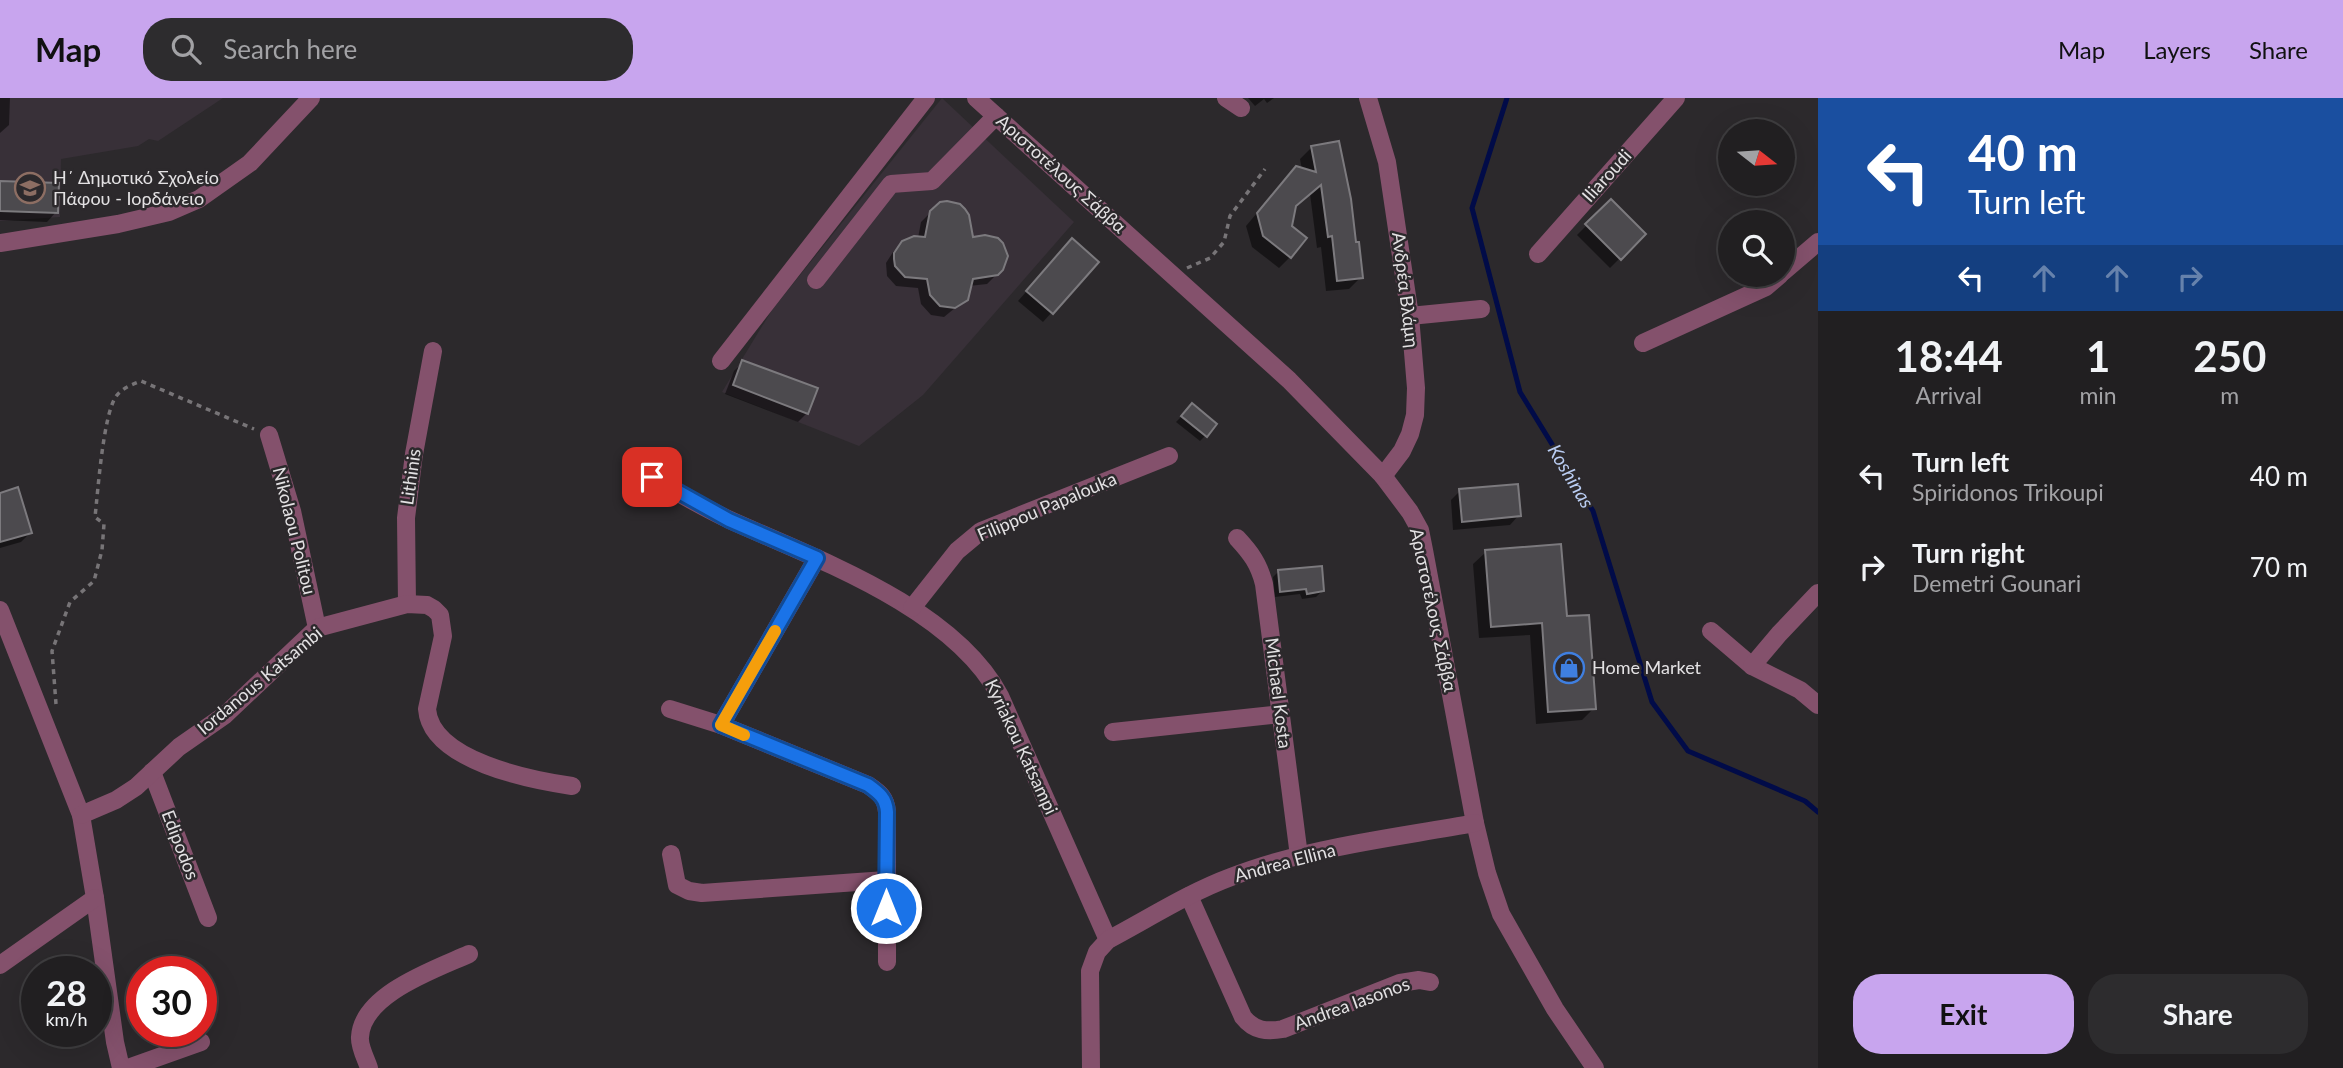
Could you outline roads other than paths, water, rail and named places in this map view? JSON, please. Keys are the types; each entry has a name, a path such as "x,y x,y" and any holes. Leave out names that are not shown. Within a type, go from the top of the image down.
{"street":[{"path":"0,243 118,224 169,212 199,199 250,163 310,98"},
{"path":"720,361 926,98"},
{"name":"Αριστοτέλους Σάββα","path":"976,98 1289,380 1382,476 1410,512 1420,530 1475,823 1487,873 1501,914 1555,1009 1595,1068"},
{"name":"Ανδρέα Βλάμη","path":"1368,98 1387,162 1410,316 1416,388 1415,415 1410,435 1402,451 1382,476"},
{"name":"Iliaroudi","path":"1538,254 1676,98"},
{"path":"816,280 891,184 932,181 996,116"},
{"path":"1795,261 1818,242"},
{"path":"1643,343 1766,287"},
{"path":"1410,316 1481,309"},
{"name":"Lithinis","path":"407,604 406,518 414,454 433,351"},
{"name":"Nikolaou Politou","path":"269,435 292,511 317,628"},
{"name":"Filippou Papalouka","path":"912,608 957,551 981,531 1170,456"},
{"name":"Kyriakou Katsampi","path":"652,477 729,520 817,558 912,608 975,658 990,677 1108,940"},
{"name":"Michael Kosta","path":"1237,538 1256,559 1264,584 1298,856"},
{"path":"721,725 817,558"},
{"path":"1752,666 1818,593"},
{"path":"407,604 427,605 434,609 440,615 443,626 441,652 427,709 432,727 439,736 475,760 502,771 531,780 572,786"},
{"name":"Iordanous Katsambi","path":"81,815 116,800 136,787 178,747 225,715 317,628 407,604"},
{"path":"0,610 81,815 121,1068"},
{"path":"1711,631 1752,666 1800,690 1818,705"},
{"path":"670,709 721,725 868,785 879,793 886,802 887,962"},
{"path":"1113,732 1280,713"},
{"name":"Edipodos","path":"152,772 208,918"},
{"name":"Andrea Ellina","path":"1108,940 1189,896 1234,876 1298,856 1475,823"},
{"path":"671,853 677,885 702,893 886,880"},
{"name":"Andrea Iasonos","path":"1189,896 1243,1017 1258,1029 1283,1029 1400,983 1430,982"},
{"path":"0,965 95,898"},
{"path":"1091,1068 1090,971 1097,952 1108,940"},
{"path":"369,1068 359,1038 369,1012 400,986 469,954"},
{"path":"128,1068 187,1047"}],"waterway":[{"name":"Koshinas","path":"1507,98 1472,208 1520,392 1593,511 1652,702 1688,751 1805,801 1818,812"}],"place":[{"name":"Η΄ Δημοτικό Σχολείο Πάφου - Ιορδάνειο","path":"30,188"},
{"name":"Home Market","path":"1569,668"}]}
